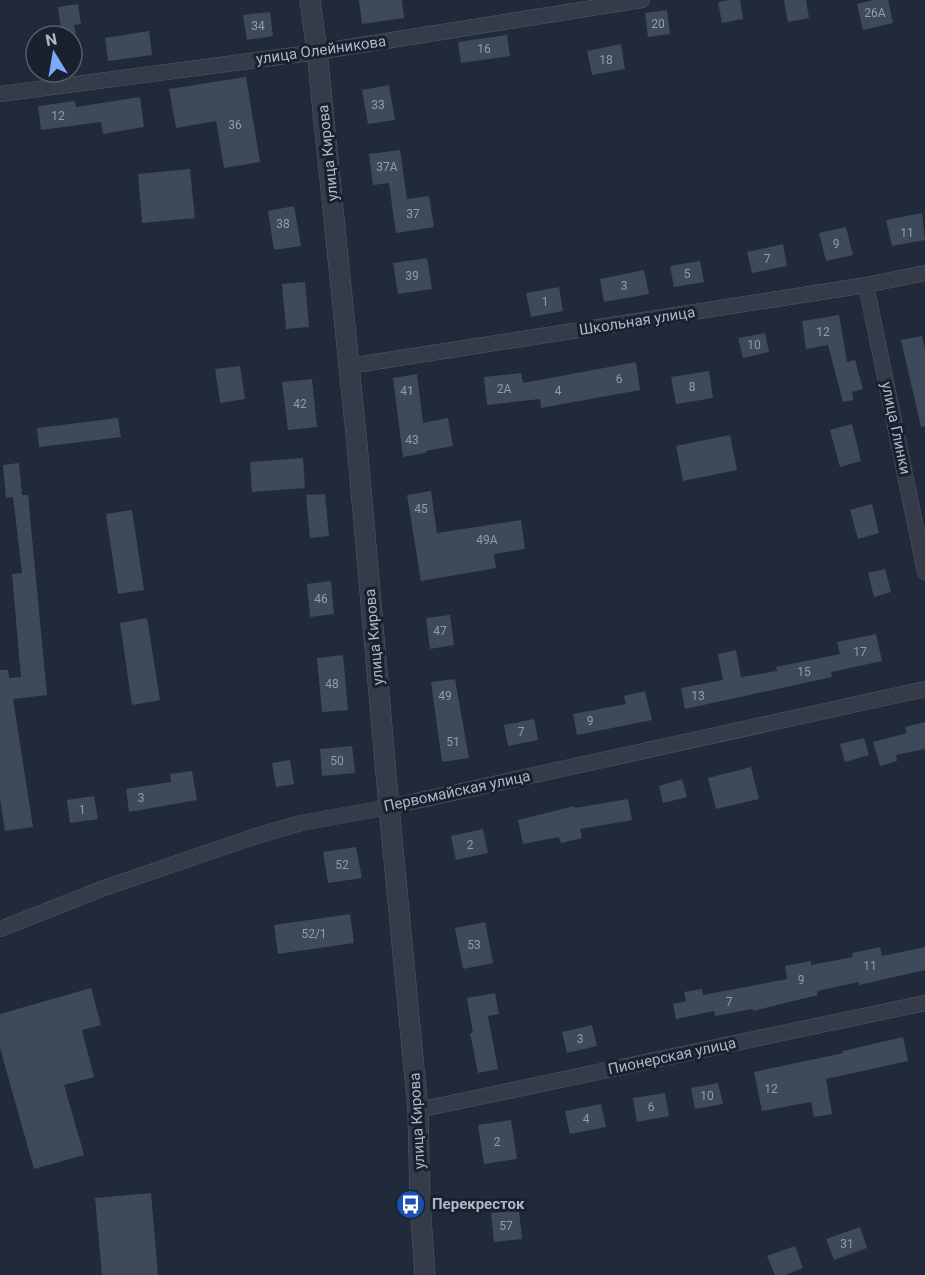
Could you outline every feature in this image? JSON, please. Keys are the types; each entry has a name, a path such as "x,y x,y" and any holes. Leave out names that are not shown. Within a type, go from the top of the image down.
{"street":[{"name":"улица Кирова","path":"310,0 349,366 418,1110 420,1202 425,1275"},
{"name":"улица Олейникова","path":"0,94 317,52 642,0"},
{"name":"Школьная улица","path":"349,366 866,285 925,273"},
{"name":"улица Глинки","path":"866,285 925,572"},
{"name":"Первомайская улица","path":"0,929 105,888 301,823 389,807 925,689"},
{"name":"Пионерская улица","path":"418,1110 925,1003"}],"building":[{"path":"359,0 402,0 404,18 362,24"},
{"path":"740,0 743,19 722,23 718,2"},
{"path":"784,0 806,0 809,18 788,22"},
{"path":"873,0 888,0 893,23 863,30 857,4"},
{"path":"78,4 81,24 60,24 58,7"},
{"path":"667,10 670,34 648,37 645,13"},
{"path":"270,12 273,36 247,40 243,15"},
{"path":"149,31 152,55 108,61 105,38"},
{"path":"507,35 510,56 461,63 458,42"},
{"path":"621,44 625,69 592,75 587,51"},
{"path":"246,77 260,162 224,168 216,121 176,128 169,89"},
{"path":"389,85 395,120 368,124 362,90"},
{"path":"140,97 144,127 103,134 101,122 41,130 38,106 75,101 76,107"},
{"path":"400,150 407,199 429,196 434,227 396,233 389,183 373,185 369,154"},
{"path":"190,169 195,218 142,223 138,174"},
{"path":"294,206 301,246 274,250 268,211"},
{"path":"922,213 925,240 892,246 886,220"},
{"path":"846,227 853,255 826,261 819,233"},
{"path":"783,244 787,266 752,273 747,252"},
{"path":"427,258 432,289 398,294 393,263"},
{"path":"700,261 704,282 674,287 670,266"},
{"path":"644,270 649,294 604,302 600,279"},
{"path":"305,282 309,327 286,329 282,284"},
{"path":"559,287 563,311 531,317 526,293"},
{"path":"839,315 847,362 855,360 863,389 852,392 853,400 843,402 828,345 806,349 802,321"},
{"path":"765,333 769,352 743,358 738,338"},
{"path":"922,336 925,349 925,426 921,427 901,340"},
{"path":"636,362 640,390 541,408 540,399 487,405 484,377 521,373 523,383"},
{"path":"240,366 245,399 220,403 215,369"},
{"path":"709,371 713,398 676,404 671,377"},
{"path":"417,374 423,423 448,418 453,446 403,457 393,378"},
{"path":"312,379 317,427 288,430 282,382"},
{"path":"118,418 121,437 39,447 37,428"},
{"path":"852,424 861,461 840,467 830,430"},
{"path":"730,435 737,470 683,481 676,446"},
{"path":"303,458 305,488 252,492 250,462"},
{"path":"19,463 22,495 28,495 47,695 13,699 33,827 5,831 0,799 0,670 8,670 9,678 21,677 12,574 22,573 13,497 6,498 3,465"},
{"path":"431,491 437,533 521,520 525,549 494,554 496,568 421,581 407,495"},
{"path":"325,494 329,536 310,538 306,495"},
{"path":"872,504 879,533 858,539 850,510"},
{"path":"132,510 144,590 118,594 106,514"},
{"path":"885,569 891,592 874,597 868,573"},
{"path":"331,581 334,614 310,617 307,584"},
{"path":"450,615 454,645 430,649 426,618"},
{"path":"147,618 160,700 132,705 120,623"},
{"path":"876,634 882,661 831,672 832,677 685,709 681,688 723,680 718,654 736,650 741,677 777,671 776,667 840,654 837,642"},
{"path":"343,655 348,710 322,712 317,658"},
{"path":"455,679 469,758 442,762 431,682"},
{"path":"645,691 652,720 577,735 573,714 626,704 624,696"},
{"path":"534,719 538,740 508,746 504,725"},
{"path":"925,722 925,749 896,755 897,761 880,766 873,742 907,733 905,727"},
{"path":"864,738 869,755 845,762 840,744"},
{"path":"352,746 355,773 322,776 320,749"},
{"path":"290,760 294,784 276,787 272,763"},
{"path":"751,767 759,799 716,809 708,778"},
{"path":"192,771 197,800 129,812 126,789 171,782 170,774"},
{"path":"682,779 687,797 663,803 659,786"},
{"path":"94,796 98,819 70,823 67,800"},
{"path":"628,799 632,820 580,829 582,838 561,843 559,837 523,844 518,820 574,806 575,808"},
{"path":"483,829 488,853 456,860 451,836"},
{"path":"356,847 362,878 328,883 323,852"},
{"path":"350,914 354,943 278,954 274,925"},
{"path":"485,922 493,963 463,969 455,928"},
{"path":"880,947 882,956 925,947 925,970 859,985 859,982 817,991 818,995 753,1011 753,1009 715,1016 714,1011 676,1019 673,1004 686,1001 684,992 702,989 703,995 787,979 785,966 811,961 811,965 853,957 852,953"},
{"path":"91,988 101,1025 82,1030 94,1077 64,1085 84,1155 34,1169 0,1048 0,1014"},
{"path":"495,993 499,1014 488,1016 498,1069 478,1073 470,1033 473,1033 467,998"},
{"path":"592,1025 597,1046 567,1053 562,1032"},
{"path":"903,1037 908,1061 826,1079 832,1114 814,1117 811,1102 762,1111 754,1072 843,1053 843,1051"},
{"path":"718,1083 723,1104 695,1109 691,1088"},
{"path":"665,1093 669,1116 637,1122 633,1098"},
{"path":"601,1104 606,1127 570,1134 565,1111"},
{"path":"511,1120 517,1159 484,1164 478,1125"},
{"path":"151,1193 158,1275 102,1275 95,1198"},
{"path":"519,1210 522,1239 494,1242 491,1213"},
{"path":"860,1227 867,1248 834,1260 826,1239"},
{"path":"795,1246 803,1268 785,1275 775,1275 767,1256"}],"place":[{"name":"Перекресток","path":"411,1204"}]}
